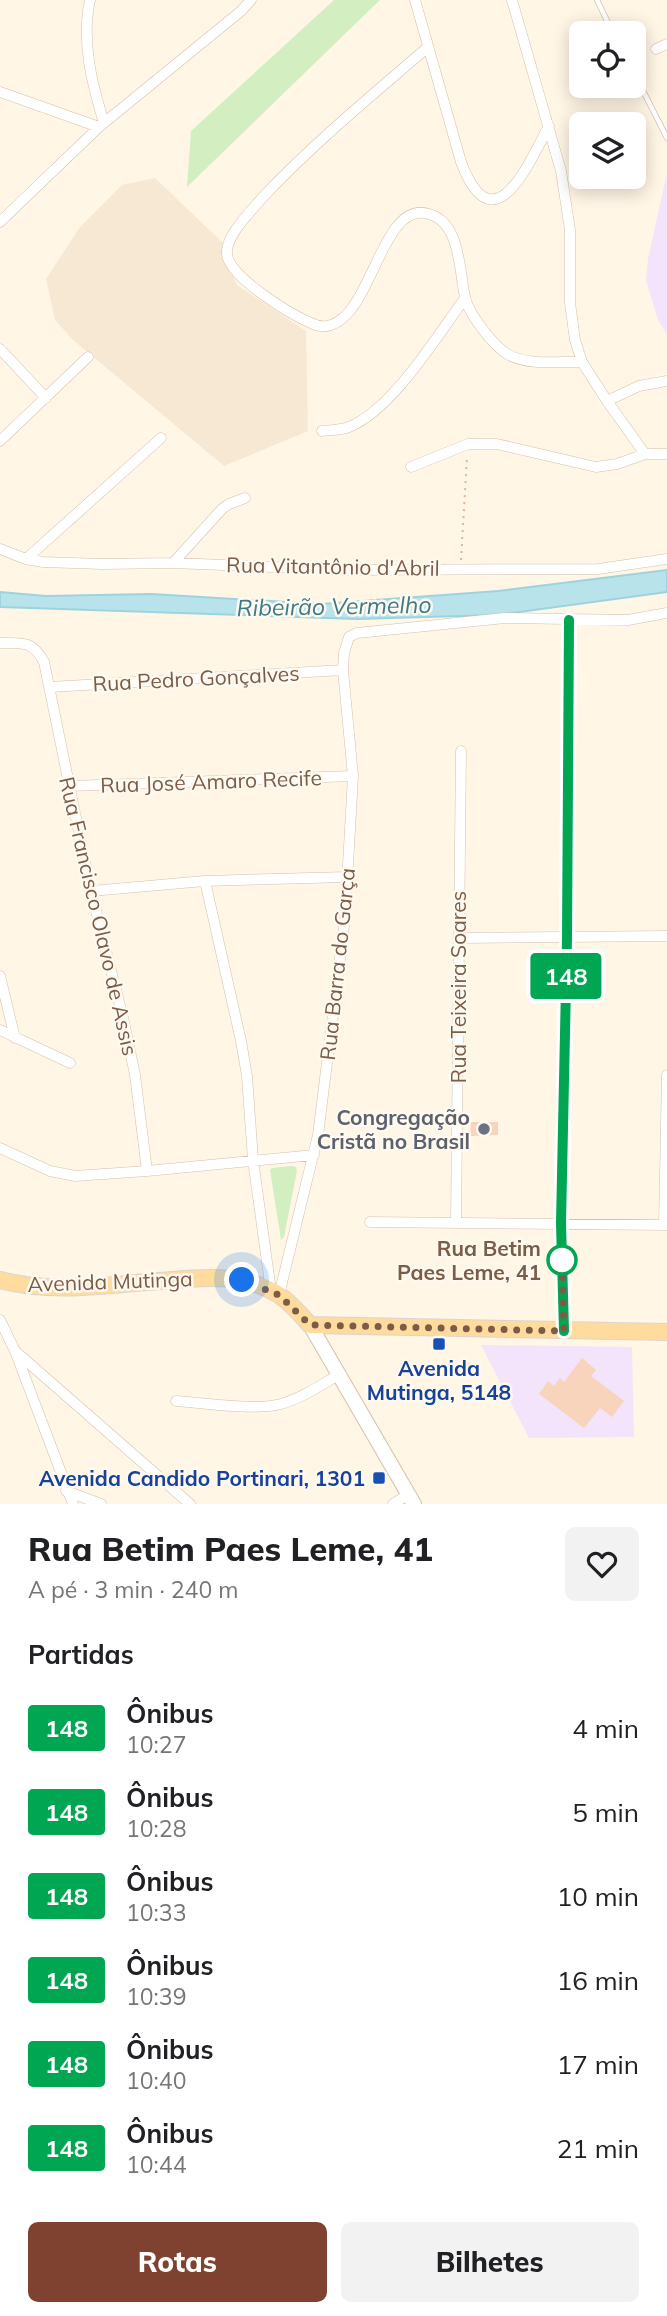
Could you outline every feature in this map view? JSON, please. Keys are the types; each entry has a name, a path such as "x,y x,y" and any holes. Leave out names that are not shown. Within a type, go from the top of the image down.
{"main road":[{"name":"Avenida Mutinga","path":"0,1280 49,1288 220,1278 242,1280 275,1293 310,1325"},
{"path":"310,1325 667,1332"},
{"path":"310,1325 341,1374 411,1499"}],"street":[{"path":"90,0 87,29 89,60 102,125"},
{"path":"0,222 102,125 241,11 250,0"},
{"path":"415,0 467,178 475,190 486,197 499,198 509,193 520,180 549,125"},
{"path":"512,0 549,125 566,199 570,230 572,323 582,362 645,454"},
{"path":"656,49 667,44"},
{"path":"428,47 295,164 242,221 230,240 227,255 236,271 271,299 311,323 328,326 342,320 353,309 402,218 411,213 434,215 443,220 448,228 463,280 465,298 484,330 498,346 510,355 525,360 582,362"},
{"path":"0,92 102,125"},
{"path":"322,431 352,426 380,406 397,389 465,298"},
{"path":"0,349 46,398"},
{"path":"0,441 88,357"},
{"path":"607,401 639,386 667,381"},
{"path":"26,559 161,438"},
{"path":"411,467 468,444 497,444 596,467 617,464 645,454 667,454"},
{"path":"173,563 222,509 245,498"},
{"name":"Rua Vitantônio d'Abril","path":"0,549 43,562 173,563 350,570 598,569 667,559"},
{"path":"564,1331 561,1223 567,938 569,620 628,620 667,613"},
{"name":"Rua Barra do Garça","path":"275,1293 314,1155 344,931 353,776 343,670 349,637 505,618 569,620"},
{"name":"Rua Francisco Olavo de Assis","path":"0,643 29,644 38,651 44,662 91,891 135,1075 146,1171"},
{"name":"Rua Pedro Gonçalves","path":"50,687 343,670"},
{"name":"Rua Teixeira Soares","path":"456,1223 461,751"},
{"name":"Rua José Amaro Recife","path":"69,786 353,776"},
{"path":"91,891 205,881 347,877"},
{"path":"205,881 242,1041 253,1160 275,1293"},
{"path":"458,939 667,936"},
{"path":"0,976 15,1038"},
{"path":"0,1030 69,1063"},
{"path":"370,1222 666,1225 667,1074"},
{"path":"0,1148 42,1168 59,1174 75,1175 314,1155"},
{"path":"0,1320 15,1351 73,1504"},
{"path":"15,1351 190,1504"},
{"path":"176,1401 228,1406 278,1405 299,1398 341,1374"},
{"path":"66,1491 101,1504"},
{"path":"393,1504 411,1499"}],"lane":[{"path":"597,0 607,21"},
{"path":"646,97 667,138"}],"path":[{"path":"646,54 656,49"},
{"path":"461,568 468,444"}],"shaded area":[{"path":"667,173 667,335 658,320 646,280"},
{"path":"155,178 223,243 237,285 306,331 308,431 224,466 73,340 55,320 46,279 80,227 122,185"},
{"path":"481,1345 632,1347 634,1437 529,1438"}],"green space":[{"path":"334,0 380,0 187,187 191,131"},
{"path":"296,1167 297,1171 284,1237 281,1240 270,1170"}],"water":[{"name":"Ribeirão Vermelho","path":"667,570 667,592 496,615 357,619 0,607 0,592 46,596 151,594 321,604 498,591"}],"building":[{"name":"Congregação Cristã no Brasil","path":"471,1122 498,1122 498,1135 470,1136"},
{"path":"582,1358 596,1370 591,1376 624,1401 612,1417 600,1408 584,1428 539,1394 548,1381 554,1386 560,1378 564,1382"}],"bus line":[{"name":"148","path":"564,1331 561,1223 567,938 569,620"}],"place":[{"name":"Congregação Cristã no Brasil","path":"484,1129"},
{"name":"Rua Betim Paes Leme, 41","path":"562,1260"},
{"name":"Avenida Mutinga, 5148","path":"439,1344"},
{"name":"Avenida Candido Portinari, 1301","path":"379,1478"}],"route":[{"path":"242,1280 279,1295 310,1325 564,1331 562,1260"}]}
